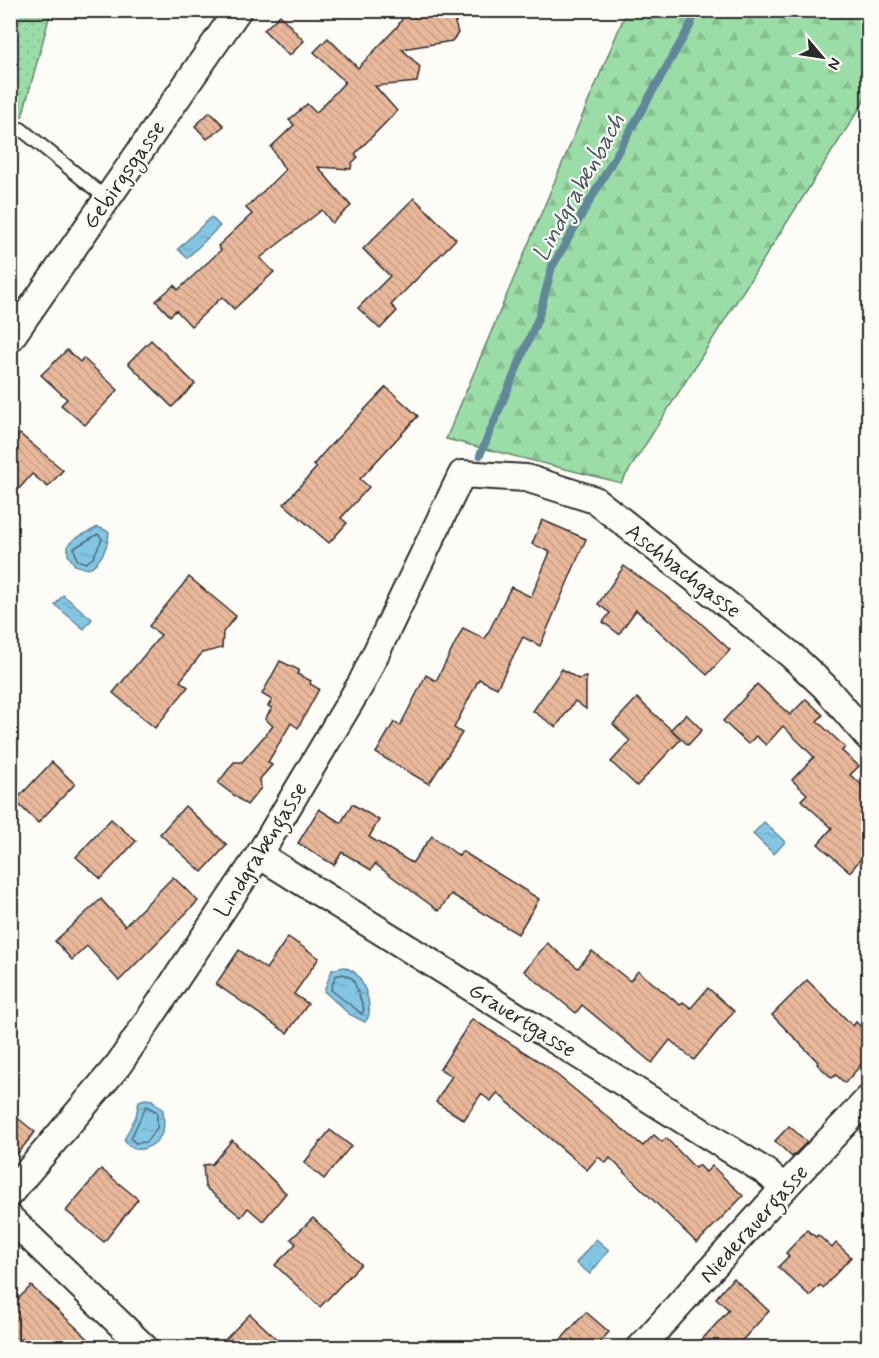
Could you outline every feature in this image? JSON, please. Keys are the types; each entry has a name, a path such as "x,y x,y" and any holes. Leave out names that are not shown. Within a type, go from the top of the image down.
{"street":[{"name":"Gebirgsgasse","path":"10,339 237,10"},
{"name":"Aschbachgasse","path":"462,474 526,478 595,500 791,655 824,686 868,737"},
{"name":"Lindgrabengasse","path":"10,1193 119,1064 259,855 362,682 462,474"},
{"name":"Grauertgasse","path":"259,855 746,1159 784,1188"},
{"name":"Niederauergasse","path":"640,1347 784,1188 868,1100"},
{"path":"10,1218 145,1347"}],"lane":[{"path":"10,131 21,129 106,198"}],"green space":[{"path":"11,10 51,11 22,117 11,119"},
{"path":"627,10 868,11 868,95 621,483 446,439"}],"water":[{"path":"211,217 220,226 187,258 178,249"},
{"path":"98,527 109,532 103,554 87,569 75,565 68,555 68,545 74,539"},
{"path":"63,595 92,619 84,629 55,605"},
{"path":"764,822 785,842 774,854 753,834"},
{"path":"344,967 356,974 366,992 369,1012 365,1022 349,1014 324,991 332,970"},
{"path":"152,1100 163,1110 164,1128 156,1141 139,1149 128,1145 124,1140 136,1116 139,1101"},
{"path":"596,1239 609,1250 590,1274 576,1263"}],"building":[{"path":"408,10 465,10 455,23 458,33 452,41 402,49 420,67 417,82 375,86 397,111 355,154 358,157 352,163 351,169 318,167 351,206 332,223 322,210 260,258 274,272 234,309 222,297 191,326 176,310 170,316 156,301 174,285 178,290 221,250 218,246 252,214 246,208 285,170 271,147 294,125 289,120 307,104 316,113 345,82 314,52 328,38 358,68 397,27"},
{"path":"280,15 304,41 289,56 264,30"},
{"path":"210,112 224,126 207,139 195,126"},
{"path":"414,198 456,239 391,305 397,311 380,329 358,308 390,276 363,249"},
{"path":"151,340 195,384 172,407 128,363"},
{"path":"67,350 80,362 83,358 118,390 85,425 61,405 67,399 41,375"},
{"path":"386,387 418,416 360,479 369,487 341,518 347,523 329,543 284,504 317,467 313,465"},
{"path":"20,434 63,470 48,487 32,474 10,499 10,444"},
{"path":"542,520 586,539 540,646 523,637 497,688 479,679 454,728 462,733 429,784 376,753 394,722 400,726 426,675 436,681 463,628 485,639 511,587 531,597 550,552 532,544"},
{"path":"624,566 691,614 730,650 707,675 636,610 619,634 603,622 610,613 598,604"},
{"path":"189,577 236,616 223,632 222,648 202,653 180,681 188,687 155,728 113,693 161,635 149,626"},
{"path":"280,661 299,670 297,674 311,681 310,684 319,689 298,728 291,723 268,762 272,765 260,779 261,788 247,805 218,783 234,762 242,762 273,726 265,719 272,708 268,706 272,700 262,694"},
{"path":"562,669 578,679 586,677 586,709 575,701 556,727 533,711"},
{"path":"757,684 790,715 806,699 823,715 817,721 845,747 842,751 859,766 850,775 868,790 868,850 850,872 818,844 832,828 801,800 807,794 792,780 814,757 783,726 766,745 756,736 748,744 723,721"},
{"path":"637,698 681,739 637,786 611,762 630,741 613,724"},
{"path":"686,714 702,730 688,745 671,729"},
{"path":"52,762 75,784 38,823 15,801"},
{"path":"352,804 379,820 369,837 412,863 432,836 459,856 462,851 539,899 518,934 451,894 439,911 375,864 371,870 342,852 334,865 298,843 319,809 341,823"},
{"path":"185,806 227,845 202,872 160,834"},
{"path":"111,819 136,841 101,879 76,857"},
{"path":"173,877 198,901 119,981 87,946 72,960 55,941 101,899 125,926"},
{"path":"288,937 319,958 294,994 308,1004 287,1033 216,984 239,950 266,969"},
{"path":"547,943 578,968 592,951 630,981 638,971 680,1005 683,1002 691,1008 708,988 734,1011 694,1060 670,1040 652,1063 582,1005 576,1013 524,971"},
{"path":"807,980 853,1026 856,1022 868,1034 868,1057 845,1083 836,1075 832,1078 772,1015"},
{"path":"472,1019 545,1065 643,1146 654,1135 662,1142 666,1138 695,1168 699,1165 706,1172 712,1166 743,1196 697,1243 610,1158 606,1163 598,1157 587,1170 497,1093 491,1101 481,1094 464,1120 436,1102 452,1076 440,1069"},
{"path":"10,1112 35,1132 10,1163"},
{"path":"789,1126 807,1142 792,1157 775,1141"},
{"path":"330,1130 351,1146 324,1179 304,1163"},
{"path":"232,1140 286,1193 263,1221 248,1208 241,1217 205,1187 203,1165 212,1164"},
{"path":"101,1169 138,1199 104,1242 66,1211"},
{"path":"313,1218 361,1264 320,1307 275,1265 296,1244 291,1239"},
{"path":"807,1230 816,1237 818,1235 832,1248 836,1243 851,1257 823,1288 820,1285 810,1296 778,1267 789,1256 786,1253"},
{"path":"733,1278 769,1311 736,1347 695,1347 729,1310 716,1298"},
{"path":"31,1286 97,1347 33,1347 22,1338 10,1347 10,1307"},
{"path":"586,1312 609,1332 595,1347 554,1347"},
{"path":"250,1314 285,1347 218,1347"}],"waterway":[{"name":"Lindgrabenbach","path":"480,455 539,316 552,267 690,26 696,10"}]}
